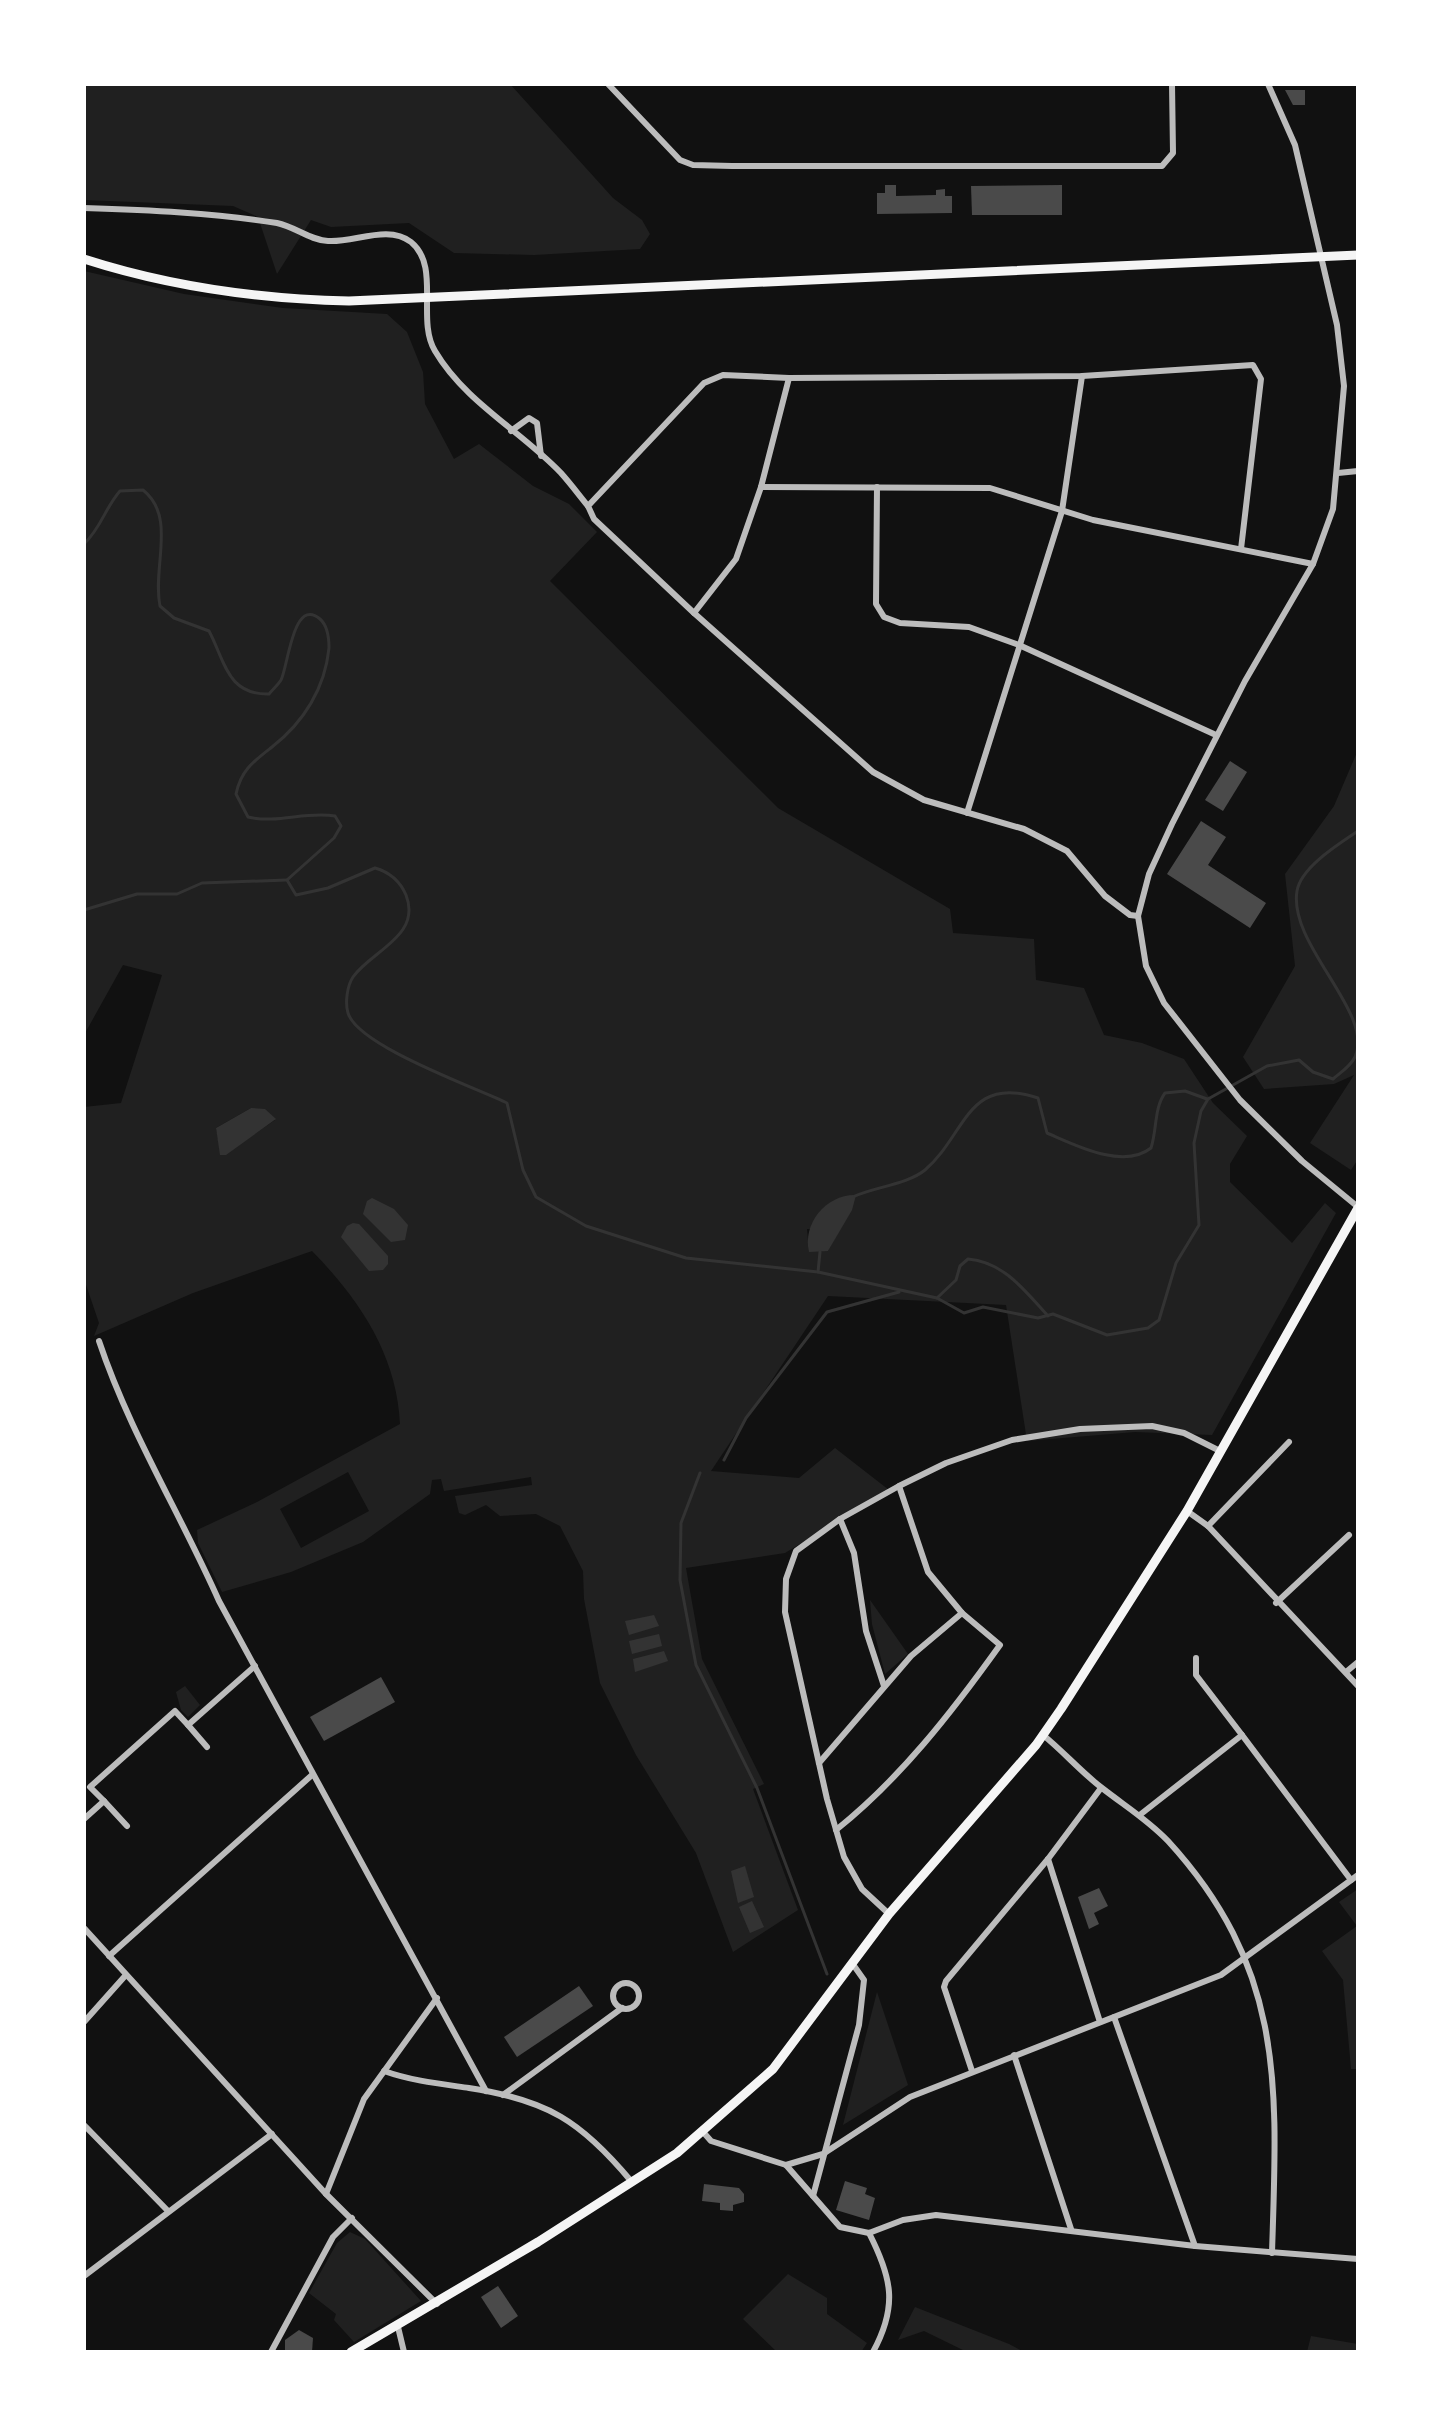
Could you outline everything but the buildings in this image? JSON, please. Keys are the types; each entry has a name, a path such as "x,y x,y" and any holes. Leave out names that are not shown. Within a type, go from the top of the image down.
{"main road":[{"path":"84,259 167,282 227,293 349,301 1358,255"},
{"path":"351,2352 437,2304 704,2133 773,2069 889,1914 1043,1735 1187,1511 1358,1207"}],"street":[{"path":"608,84 680,160 693,165 768,166 1162,166 1173,153 1172,84"},
{"path":"1268,84 1295,145 1337,325 1344,386 1338,473 1331,519 1313,564 1216,735 1149,874 1138,916 1146,966 1164,1003 1240,1100 1302,1161 1358,1207"},
{"path":"84,208 266,222 330,242 396,235 419,251 425,272 427,329 434,351 470,393 560,472 588,506 594,519 694,613 873,772 924,800 1024,829 1067,851 1105,896 1130,915 1138,916"},
{"path":"588,506 712,377 1082,376 1244,364 1257,369 1261,379 1241,549"},
{"path":"967,813 1062,511 1082,376"},
{"path":"694,613 736,559 761,487 789,378"},
{"path":"511,431 529,418 537,423 541,456"},
{"path":"1338,473 1358,471"},
{"path":"761,487 990,488 1062,511 1313,564"},
{"path":"877,487 876,604 884,617 900,623 969,627 1019,645 1216,735"},
{"path":"99,1341 126,1413 188,1532 219,1601 486,2091"},
{"path":"889,1914 862,1889 844,1857 819,1764 785,1612 786,1579 796,1551 840,1519 899,1486 946,1463 1012,1440 1080,1429 1152,1426 1184,1433 1220,1451"},
{"path":"1208,1526 1289,1442"},
{"path":"836,1830 867,1805 951,1711 1000,1645 962,1613 928,1572 899,1486"},
{"path":"1187,1511 1208,1526 1276,1603 1358,1686"},
{"path":"840,1519 854,1553 866,1631 884,1686"},
{"path":"1276,1603 1349,1535"},
{"path":"819,1764 911,1656 962,1613"},
{"path":"1196,1658 1196,1675 1351,1880"},
{"path":"1346,1672 1358,1662"},
{"path":"188,1725 255,1666"},
{"path":"127,1826 90,1787 175,1711 207,1747"},
{"path":"1043,1735 1101,1788 1141,1814 1170,1843 1217,1907 1246,1958 1262,2013 1276,2089 1272,2253"},
{"path":"1141,1814 1242,1735"},
{"path":"109,1956 312,1775"},
{"path":"972,2071 944,1987 946,1981 1048,1859 1101,1788"},
{"path":"84,1819 104,1801"},
{"path":"1048,1859 1100,2022"},
{"path":"786,2165 823,2154 910,2097 1221,1975 1358,1875"},
{"path":"84,1928 326,2194 437,2304"},
{"path":"813,2196 859,2025 864,1980 852,1963"},
{"path":"84,2022 125,1976"},
{"path":"503,2095 622,2008 630,2008 638,1998 637,1990 627,1983 614,1991 615,2003 622,2008"},
{"path":"326,2194 364,2099 437,1998"},
{"path":"1114,2017 1195,2246"},
{"path":"1014,2055 1071,2229"},
{"path":"384,2071 486,2091 549,2108 574,2122 631,2181"},
{"path":"84,2125 168,2211"},
{"path":"704,2133 711,2141 786,2165 840,2227 869,2233 903,2220 936,2215 1195,2246 1358,2259"},
{"path":"84,2276 272,2134"},
{"path":"271,2352 333,2237 352,2218"},
{"path":"869,2233 888,2278 891,2305 873,2352"},
{"path":"398,2327 401,2350"}],"shaded area":[{"path":"84,84 510,84 613,198 642,220 650,234 640,249 534,255 454,253 409,223 331,227 311,220 277,274 258,217 233,206 84,200"},
{"path":"84,271 184,294 283,308 387,314 407,332 423,372 425,404 454,459 479,444 533,486 569,504 597,532 550,581 778,808 950,909 953,933 1034,939 1036,980 1084,988 1104,1035 1142,1043 1184,1059 1213,1103 1247,1136 1230,1164 1230,1182 1292,1243 1325,1203 1336,1213 1212,1435 1135,1432 1027,1441 1006,1305 828,1296 711,1471 799,1478 835,1448 889,1490 785,1553 686,1568 702,1659 764,1784 753,1789 798,1910 733,1952 696,1853 636,1755 600,1683 584,1599 583,1571 560,1526 536,1514 500,1516 486,1505 465,1515 459,1513 455,1496 532,1485 531,1477 444,1491 441,1479 432,1480 430,1494 363,1542 291,1572 222,1592 198,1543 197,1530 257,1502 400,1424 392,1375 360,1309 312,1251 193,1293 94,1336 99,1323 84,1279 84,1107 121,1103 162,975 123,965 84,1035","holes":["251,1108 275,1120 221,1155 216,1128","807,1229 839,1230 828,1251 809,1251","348,1472 369,1511 301,1548 280,1509"]},
{"path":"1358,750 1358,1159 1351,1170 1310,1143 1354,1075 1334,1084 1264,1089 1243,1057 1295,966 1285,874 1334,806"},
{"path":"251,1108 265,1109 276,1119 226,1155 220,1155 216,1128"},
{"path":"856,1195 852,1210 828,1251 809,1252 809,1231 819,1212 835,1199"},
{"path":"372,1198 394,1209 408,1225 405,1240 391,1242 363,1214 367,1201"},
{"path":"359,1224 388,1256 388,1264 383,1270 369,1271 341,1237 347,1226"},
{"path":"870,1600 908,1654 885,1674 872,1624"},
{"path":"654,1615 659,1626 629,1635 625,1621"},
{"path":"659,1634 662,1646 632,1654 629,1641"},
{"path":"664,1651 668,1661 635,1672 633,1659"},
{"path":"185,1686 200,1705 188,1717 181,1710 176,1692"},
{"path":"745,1866 754,1897 738,1903 731,1871"},
{"path":"1358,1889 1358,2069 1351,2069 1343,1980 1322,1951 1357,1926 1339,1902"},
{"path":"752,1901 764,1927 750,1933 739,1907"},
{"path":"877,1992 908,2085 843,2125"},
{"path":"350,2232 365,2239 421,2301 354,2342 334,2320 336,2314 309,2293 337,2243"},
{"path":"788,2274 827,2298 827,2314 867,2343 861,2352 777,2352 743,2319"},
{"path":"915,2307 1024,2352 967,2352 924,2331 898,2340"},
{"path":"1311,2336 1358,2344 1358,2352 1307,2352"}],"waterway":[{"path":"84,544 120,491 143,490 159,514 160,606 174,618 209,631 229,674 244,689 255,693 269,694 281,680 293,636 304,617 311,614 323,622 328,632 329,648 318,690 294,727 249,767 241,778 236,794 248,817 335,816 341,826 334,838 287,880 296,895 328,888 375,868 394,878 404,890 409,909 407,921 392,942 353,977 347,995 348,1013 356,1026 394,1052 507,1103 523,1170 536,1197 586,1226 686,1258 818,1272 937,1298 964,1313 983,1307 1038,1318 1053,1314 1107,1335 1148,1328 1159,1320 1176,1263 1199,1225 1194,1143 1201,1111 1208,1099 1267,1066 1299,1060 1313,1072 1333,1079 1355,1057 1358,1039 1353,1020 1305,934 1298,912 1297,891 1313,865 1358,831"},
{"path":"84,910 137,894 177,894 202,883 287,880"},
{"path":"855,1196 910,1179 925,1170 939,1156 970,1112 996,1094 1014,1093 1038,1098 1047,1133 1099,1153 1127,1157 1151,1148 1159,1105 1165,1093 1185,1091 1207,1099"},
{"path":"818,1272 820,1252"},
{"path":"937,1298 956,1280 960,1266 968,1259 981,1261 1003,1272 1048,1316"},
{"path":"724,1460 746,1418 827,1312 899,1292"},
{"path":"700,1473 681,1523 680,1580 696,1665 757,1788 827,1974"}]}
